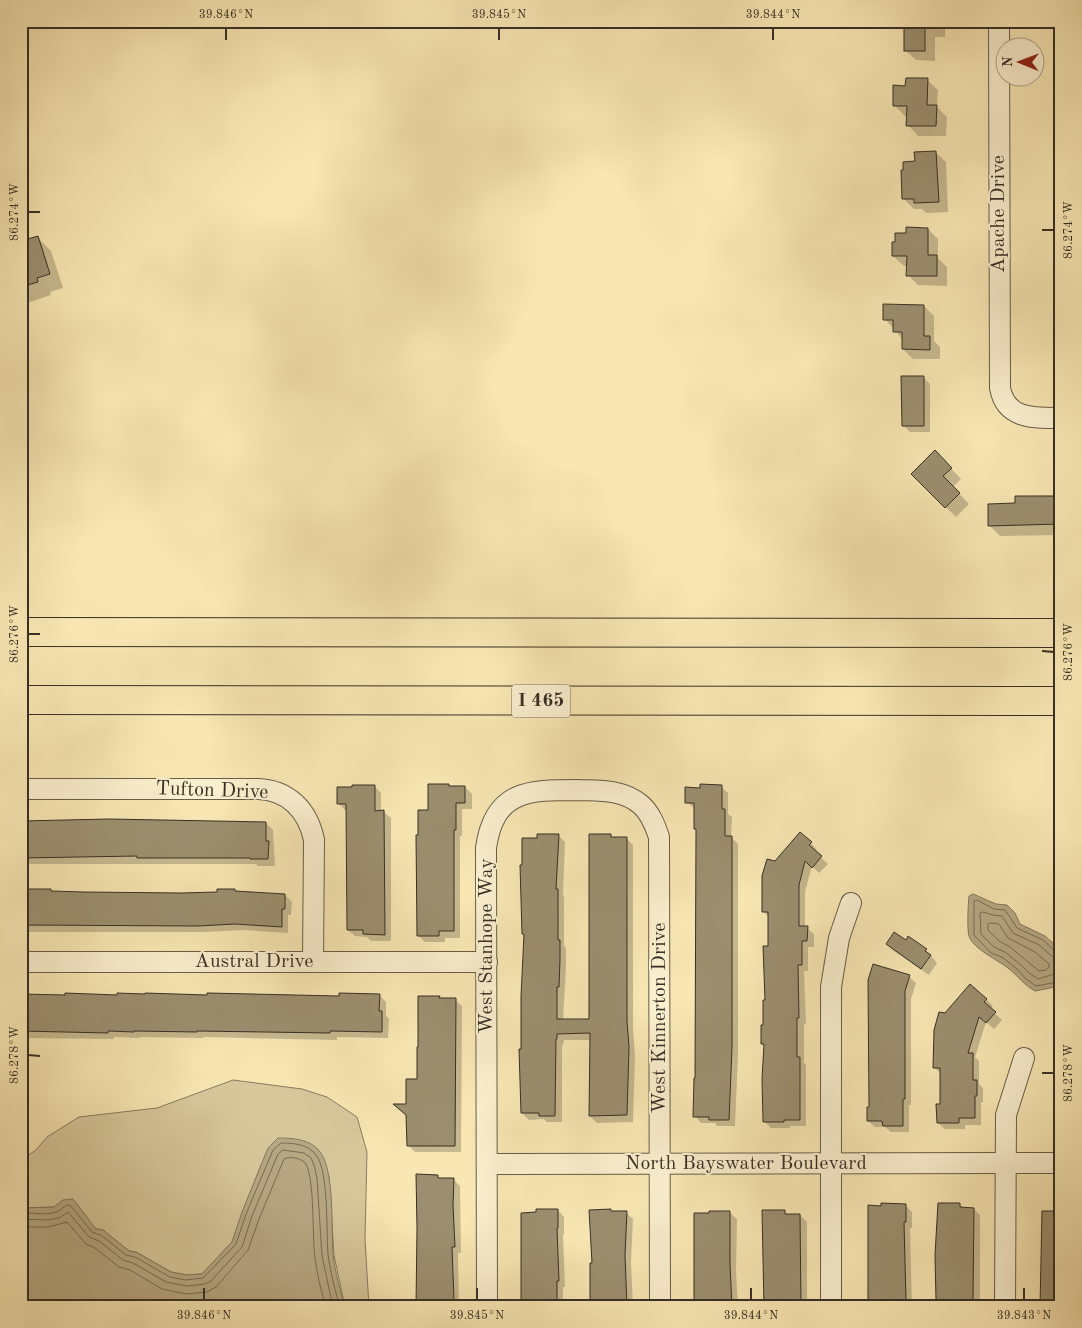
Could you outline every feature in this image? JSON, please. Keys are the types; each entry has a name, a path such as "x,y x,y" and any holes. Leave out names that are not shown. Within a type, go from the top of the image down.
{"highway":[{"path":"21,632 1061,633"},
{"name":"I 465","path":"21,700 1061,702"}],"street":[{"name":"Apache Drive","path":"999,21 1000,388 1006,405 1016,413 1028,416 1061,418"},
{"name":"Tufton Drive","path":"21,789 258,789 280,793 289,798 298,805 307,819 312,829 314,840 314,962"},
{"name":"West Stanhope Way","path":"487,1307 486,848 496,816 507,804 524,794 540,790 574,790"},
{"name":"West Kinnerton Drive","path":"574,790 616,792 633,799 645,809 654,822 659,837 660,1307"},
{"path":"832,1307 831,986 839,938 851,903"},
{"name":"Austral Drive","path":"21,962 487,962"},
{"path":"1005,1307 1006,1115 1024,1058"},
{"name":"North Bayswater Boulevard","path":"487,1164 1061,1163"}],"shaded area":[{"path":"233,1080 302,1089 327,1097 357,1117 367,1152 365,1239 369,1307 345,1307 334,1255 329,1176 261,1165 232,1242 202,1274 187,1275 171,1272 136,1252 129,1251 103,1230 96,1229 63,1200 54,1207 21,1208 21,1160 36,1150 47,1137 79,1117 157,1108"}],"water":[{"path":"973,894 996,904 1007,905 1015,913 1020,924 1045,936 1061,950 1060,982 1055,987 1035,991 1008,968 986,954 971,941 968,928 968,911 969,896"},
{"path":"278,1138 295,1139 312,1144 325,1161 330,1186 333,1254 345,1307 21,1307 21,1208 54,1207 63,1200 73,1199 96,1229 103,1230 129,1251 136,1252 171,1272 187,1275 202,1274 232,1242 268,1148"}],"building":[{"path":"904,21 925,21 925,51 904,51"},
{"path":"906,78 928,78 927,105 937,105 936,126 906,126 907,106 893,106 893,85 905,86"},
{"path":"936,151 939,202 914,203 914,199 902,199 901,170 903,170 903,162 915,161 914,152"},
{"path":"906,227 928,228 928,255 937,255 937,276 906,276 907,256 892,256 892,242 895,242 895,233 906,233"},
{"path":"38,236 50,274 37,278 38,282 24,286 21,278 21,241"},
{"path":"883,304 924,305 924,336 930,336 930,350 902,349 902,332 893,332 893,320 883,320"},
{"path":"901,376 924,376 924,426 902,426"},
{"path":"935,450 952,468 943,476 960,493 945,508 911,474"},
{"path":"1015,496 1061,496 1061,524 988,526 988,504 1015,503"},
{"path":"428,784 465,786 465,803 456,803 456,830 454,830 454,931 439,931 439,936 417,936 416,835 418,835 418,810 428,810"},
{"path":"700,784 722,785 722,809 725,809 725,836 732,836 732,1047 729,1120 709,1120 709,1117 693,1117 695,1078 696,829 694,829 694,803 685,803 685,787 700,788"},
{"path":"352,785 375,785 375,811 384,810 385,935 363,934 363,930 347,930 346,804 337,804 337,787 352,787"},
{"path":"109,819 266,822 266,841 269,841 268,859 137,858 137,856 21,858 21,821"},
{"path":"800,832 812,842 809,845 822,856 812,868 805,861 799,885 799,926 808,926 807,941 802,941 802,965 798,965 799,1018 797,1018 797,1057 800,1057 800,1120 763,1122 762,1079 764,1044 761,1044 761,1025 763,1025 763,1000 765,1000 763,946 768,946 768,912 762,912 762,876 767,859 775,861"},
{"path":"537,834 559,834 556,889 558,889 558,940 560,940 557,1019 589,1019 589,834 611,834 611,837 627,837 627,1021 629,1047 627,1115 589,1116 590,1033 557,1034 555,1116 539,1116 539,1113 521,1113 519,1049 521,1049 524,934 522,934 520,865 522,865 522,838 537,838"},
{"path":"21,889 181,893 217,892 217,889 235,889 235,891 285,894 285,909 282,909 282,927 235,924 198,926 21,925"},
{"path":"894,932 906,940 908,936 927,949 925,951 931,955 921,969 886,944"},
{"path":"873,964 910,975 905,991 905,1099 903,1099 903,1126 883,1126 882,1121 867,1121 867,1107 869,1107 868,980"},
{"path":"970,984 987,999 984,1002 996,1012 986,1023 979,1017 968,1053 973,1053 973,1080 977,1080 975,1118 959,1118 959,1123 937,1123 936,1104 940,1104 940,1068 933,1068 934,1030 939,1012 945,1013"},
{"path":"65,993 207,995 207,993 339,996 339,993 380,994 379,1011 382,1011 382,1032 108,1031 108,1033 21,1031 21,994 65,995"},
{"path":"418,996 456,998 455,1146 407,1146 406,1115 393,1104 406,1104 406,1079 417,1079"},
{"path":"416,1174 438,1175 438,1178 454,1178 455,1247 452,1247 454,1300 438,1300 438,1307 416,1307"},
{"path":"881,1203 906,1204 906,1222 904,1222 906,1301 904,1301 904,1307 882,1307 882,1301 868,1301 868,1205 881,1206"},
{"path":"938,1203 960,1203 960,1207 974,1208 973,1300 936,1300 935,1255"},
{"path":"536,1209 558,1209 559,1281 557,1281 557,1307 521,1307 521,1213 536,1212"},
{"path":"611,1209 611,1211 627,1211 625,1255 627,1307 590,1307 590,1263 592,1263 589,1210"},
{"path":"762,1210 785,1210 785,1214 800,1214 801,1307 764,1307"},
{"path":"709,1211 730,1211 732,1307 694,1307 694,1213 709,1213"},
{"path":"1042,1211 1061,1211 1061,1307 1040,1307"}]}
